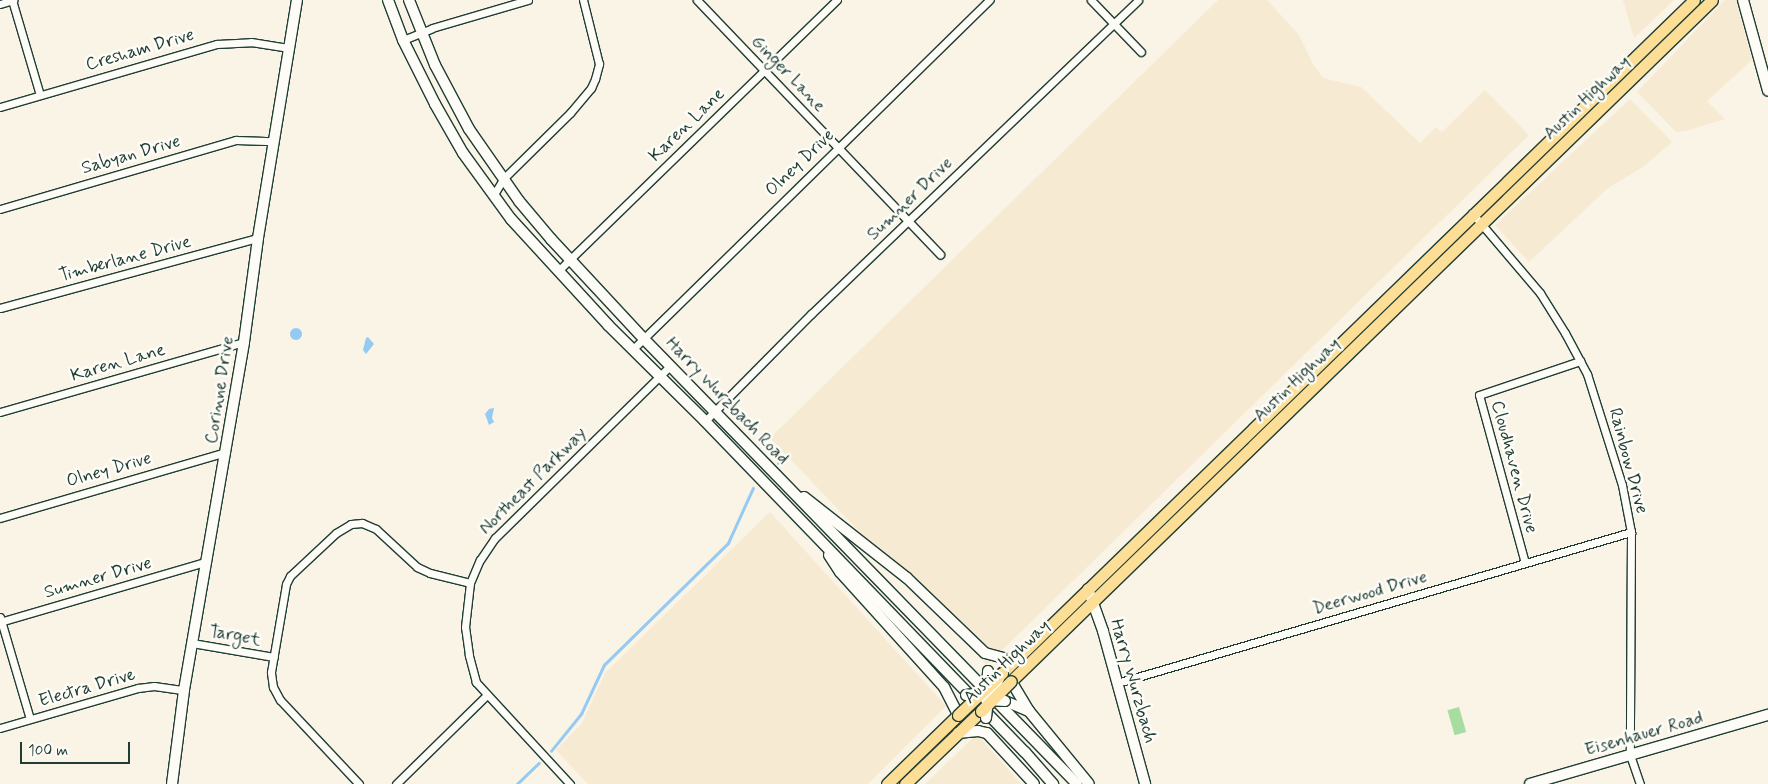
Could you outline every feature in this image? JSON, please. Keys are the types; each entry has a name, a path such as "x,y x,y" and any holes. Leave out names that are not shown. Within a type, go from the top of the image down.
{"main road":[{"name":"Corinne Drive","path":"172,784 184,690 205,562 226,452 273,142 297,0"},
{"name":"Harry Wurzbach Road","path":"388,0 403,40 442,117 493,196 511,219 558,271 791,509 1025,752 1053,784"},
{"name":"Harry Wurzbach Road","path":"409,0 435,65 469,129 519,201 643,338 1077,784"},
{"name":"Austin Highway","path":"906,782 958,733 1002,672 1472,213 1694,0"},
{"name":"Austin Highway","path":"887,784 958,715 1008,685 1712,0"},
{"path":"1742,0 1764,62 1768,91"},
{"path":"792,490 812,500 859,541 907,578 986,653 1014,661"},
{"path":"791,509 800,508 829,537 851,550"},
{"path":"822,542 840,572 944,687 958,715"},
{"name":"Harry Wurzbach","path":"1088,589 1094,602 1145,784"},
{"path":"986,653 985,698 987,733"},
{"path":"1008,685 1089,784"},
{"path":"944,687 966,695 1005,701 1029,711"},
{"name":"Eisenhauer Road","path":"1530,784 1768,715"},
{"path":"958,733 978,731 987,733 1034,784"},
{"path":"906,782 899,777 929,748 932,740"}],"street":[{"path":"0,4 12,0 40,95"},
{"path":"403,40 422,32 528,0"},
{"path":"493,196 504,178 570,113 596,79 598,58 583,0"},
{"name":"Ginger Lane","path":"697,0 838,148 910,220 940,254"},
{"name":"Karen Lane","path":"558,271 837,0"},
{"name":"Olney Drive","path":"633,349 989,0"},
{"path":"1091,0 1142,52"},
{"name":"Sumner Drive","path":"705,421 714,410 1138,0"},
{"name":"Cresham Drive","path":"0,107 217,44 251,42 290,48"},
{"name":"Sabyan Drive","path":"0,209 236,140 273,142"},
{"name":"Rainbow Drive","path":"1472,213 1540,294 1580,361 1598,405 1622,485 1631,532 1630,755 1640,784"},
{"name":"Timberlane Drive","path":"0,308 258,238"},
{"name":"Karen Lane","path":"0,412 244,342"},
{"name":"Cloudhaven Drive","path":"1525,563 1479,395 1580,361"},
{"name":"Northeast Parkway","path":"570,784 486,696 476,682 468,655 465,627 470,583 480,560 495,538 670,366"},
{"name":"Olney Drive","path":"0,518 226,452"},
{"path":"359,784 278,697 273,687 271,672 286,584 290,576 332,536 351,524 362,524 376,529 417,567 430,573 470,583"},
{"name":"Deerwood Drive","path":"1117,683 1631,532"},
{"name":"Sumner Drive","path":"0,620 205,562"},
{"path":"0,620 30,719"},
{"name":"Target","path":"192,643 274,658"},
{"name":"Electra Drive","path":"0,728 138,688 154,686 184,690"},
{"path":"396,784 486,696"}],"shaded area":[{"path":"1218,0 1267,0 1299,35 1313,64 1323,78 1361,87 1420,143 1436,127 1442,132 1485,90 1529,135 987,665 770,438"},
{"path":"1623,0 1674,0 1634,38"},
{"path":"1725,0 1736,0 1752,60 1707,101 1725,119 1686,131 1676,132 1637,92"},
{"path":"1630,99 1672,142 1643,167 1608,188 1529,262 1495,225"},
{"path":"770,512 946,706 868,784 588,784 556,750 582,723 605,673"},
{"path":"977,734 1021,784 925,784"}],"green space":[{"path":"1459,707 1466,732 1455,735 1447,710"}],"water":[{"path":"296,328 302,334 296,340 290,334"},
{"path":"368,337 374,344 366,354 363,350 366,338"},
{"path":"494,408 492,418 494,422 489,425 485,414 489,409"}],"waterway":[{"path":"778,463 784,457"},
{"path":"551,751 581,714 604,665 728,543 753,488"},
{"path":"517,784 539,763"}]}
